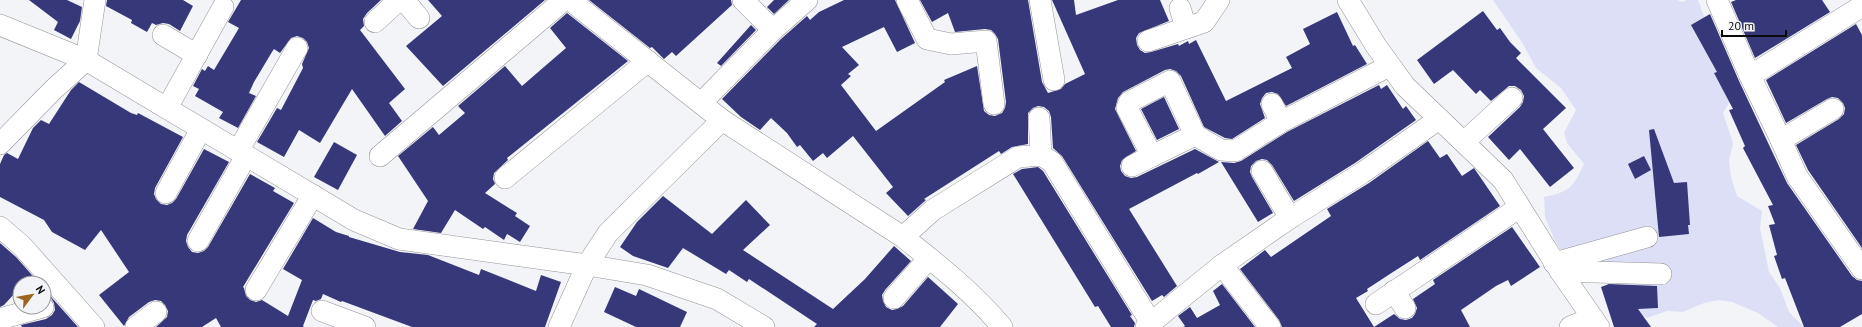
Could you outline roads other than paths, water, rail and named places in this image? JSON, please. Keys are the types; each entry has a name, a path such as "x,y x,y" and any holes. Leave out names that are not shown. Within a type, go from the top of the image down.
{"street":[{"path":"0,144 54,89 86,60 95,0"},
{"path":"375,22 399,0"},
{"path":"404,0 420,18"},
{"path":"380,156 414,115 564,0"},
{"path":"570,0 722,120 902,237 929,258 993,316 1002,327"},
{"path":"743,0 773,30"},
{"path":"701,103 773,30 807,0"},
{"path":"907,0 927,39 951,44 986,41 994,104"},
{"path":"1040,0 1054,80"},
{"path":"1148,41 1183,18 1204,22 1219,0"},
{"path":"1348,0 1389,66 1405,86 1503,180 1557,267 1595,322 1570,327"},
{"path":"1717,0 1750,76 1782,140 1797,176 1862,269"},
{"path":"167,108 223,7"},
{"path":"1750,76 1861,8"},
{"path":"0,25 86,60 354,220 399,239 588,264 654,278 717,299 759,325"},
{"path":"163,35 197,55"},
{"path":"198,241 242,153 298,48"},
{"path":"505,178 648,62"},
{"path":"1152,156 1127,108 1129,102 1178,77 1195,135 1221,150 1235,151 1277,113 1389,66"},
{"path":"1464,142 1512,98"},
{"path":"1782,140 1833,109"},
{"path":"1039,118 1041,155"},
{"path":"902,237 933,210 1018,157 1041,155 1052,162 1149,325 1222,265 1290,218 1362,173 1439,119"},
{"path":"559,327 588,264 608,233 722,120"},
{"path":"166,192 202,129"},
{"path":"1132,166 1195,135"},
{"path":"1262,171 1290,218"},
{"path":"256,290 312,195"},
{"path":"1376,304 1400,300 1520,207"},
{"path":"0,228 22,246 94,327"},
{"path":"1557,267 1647,237"},
{"path":"894,298 929,258"},
{"path":"1222,265 1270,327"},
{"path":"1557,267 1661,274"},
{"path":"52,304 70,299"},
{"path":"322,311 341,323 365,327"},
{"path":"136,327 156,312"},
{"path":"0,319 14,315"}]}
